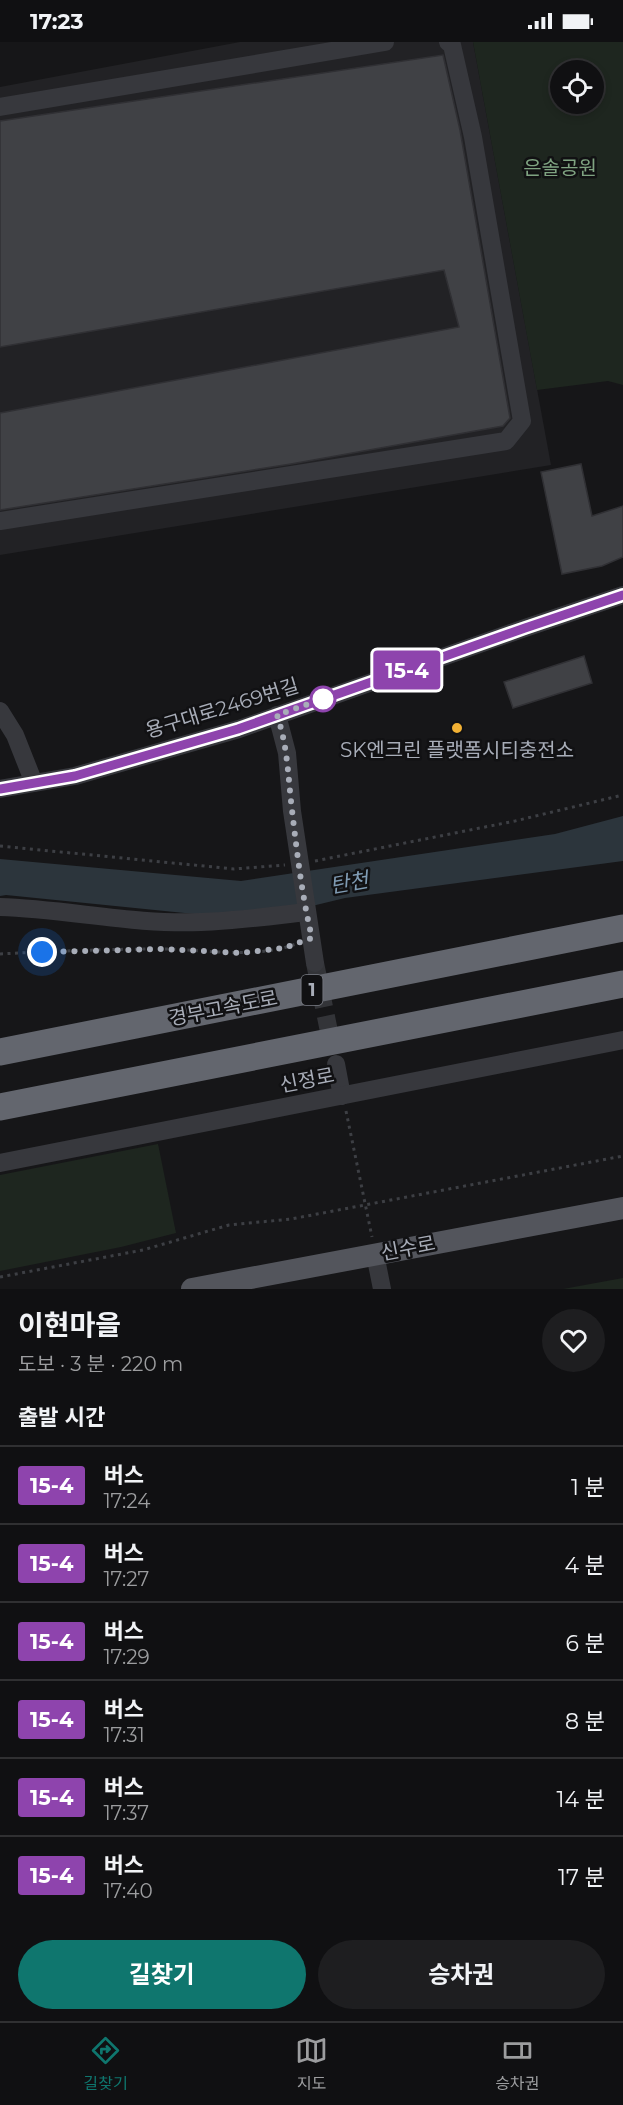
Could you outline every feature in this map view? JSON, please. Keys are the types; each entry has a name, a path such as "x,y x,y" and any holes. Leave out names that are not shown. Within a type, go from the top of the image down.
{"highway":[{"name":"경부고속도로","path":"0,1052 623,928"},
{"path":"0,1107 623,984"}],"main road":[{"name":"신수로","path":"192,1289 623,1208"}],"street":[{"path":"0,107 384,42"},
{"path":"0,521 506,441 522,421 473,137 452,45 448,42"},
{"name":"용구대로2469번길","path":"0,789 75,776 238,729 623,595"},
{"path":"0,711 15,735 34,783"},
{"path":"277,715 288,753 292,811 315,963"},
{"path":"0,907 145,920 201,922 305,906"},
{"name":"신정로","path":"0,1164 344,1103 623,1040"},
{"path":"336,1064 344,1103"},
{"path":"375,1254 382,1289"}],"path":[{"path":"0,954 153,949 241,953 284,948 312,938"},
{"path":"344,1103 375,1254"},
{"path":"0,1278 143,1250 229,1225 291,1219 623,1156"}],"shaded area":[{"path":"240,42 473,42 551,465 0,555 0,87"}],"green space":[{"name":"은솔공원","path":"473,42 623,42 623,385 608,381 537,390"},
{"path":"158,1144 176,1233 121,1247 0,1271 0,1175"},
{"path":"623,1278 623,1289 563,1289"}],"water":[{"name":"탄천","path":"623,816 623,861 345,898 254,920 0,896 0,859 241,881 555,834"}],"building":[{"path":"443,55 460,130 510,418 503,426 291,464 0,510 0,413 459,327 444,270 0,347 0,121"},
{"path":"581,464 592,516 623,506 623,557 602,566 562,574 541,472"},
{"path":"584,656 592,683 513,708 504,682"}],"tunnel":[{"path":"315,963 333,1051"}],"bus line":[{"name":"15-4","path":"0,789 75,776 238,729 623,595"}],"place":[{"name":"SK엔크린 플랫폼시티충전소","path":"457,728"}],"route":[{"path":"42,952 164,949 263,952 284,948 312,938 306,912 292,811 288,753 277,715 323,699"}]}
